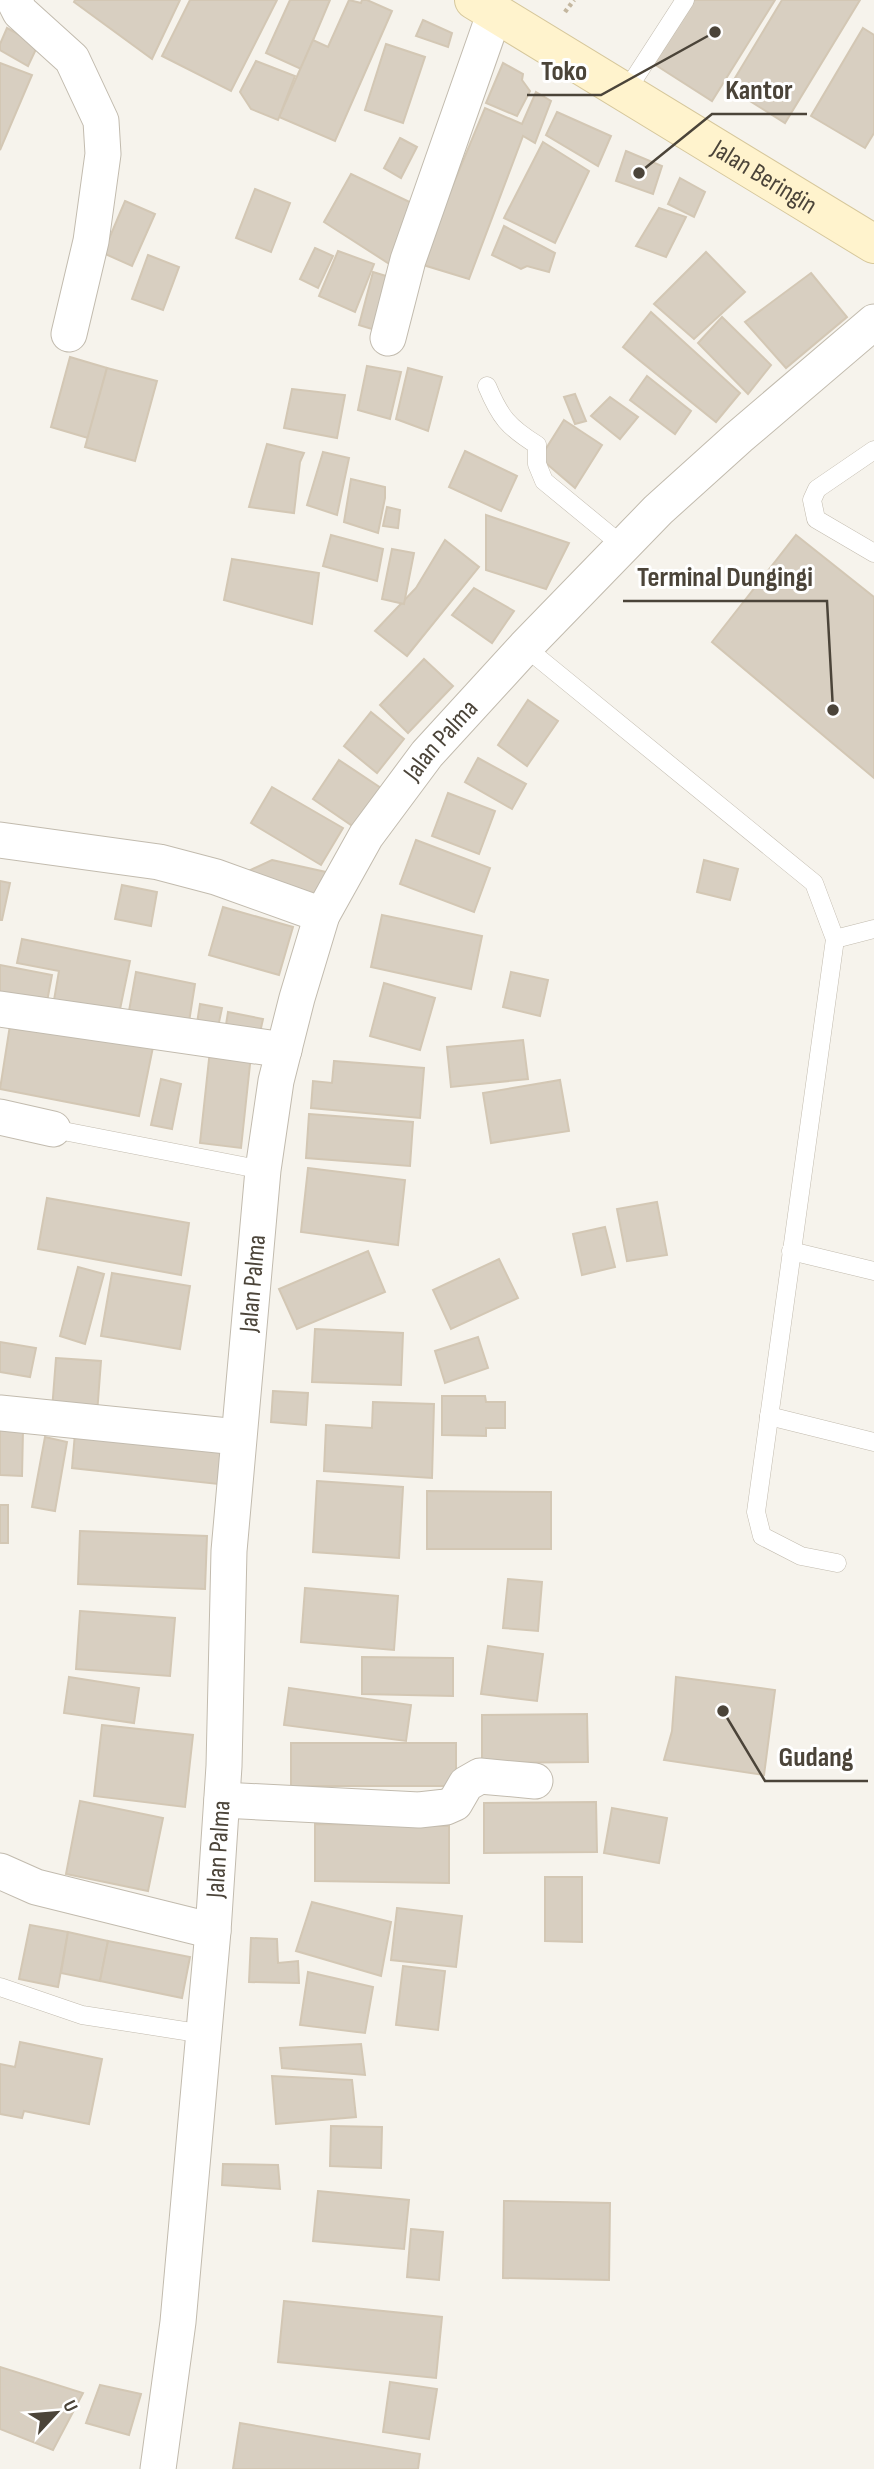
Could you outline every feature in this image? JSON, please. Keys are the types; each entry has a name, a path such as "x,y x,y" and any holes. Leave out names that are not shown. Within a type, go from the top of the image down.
{"street":[{"path":"14,0 20,12 72,59 101,121 103,154 91,241 69,334"},
{"path":"388,338 408,260 485,6"},
{"name":"Jalan Beringin","path":"485,6 874,244"},
{"name":"Jalan Palma","path":"158,2469 178,2322 213,1931 222,1800 229,1551 263,1170 276,1081 322,915 366,836 420,764 525,647 658,510 738,437 874,322"},
{"path":"0,840 159,862 216,877 322,915"},
{"path":"0,1009 284,1050"},
{"path":"0,1117 53,1129"},
{"path":"0,1413 238,1437"},
{"path":"222,1800 419,1811 446,1807 455,1802 466,1784 480,1776 536,1781"},
{"path":"0,1871 36,1887 213,1931"}],"lane":[{"path":"625,93 685,0"},
{"path":"487,386 498,412 513,428 537,445 537,464 544,481 623,546"},
{"path":"874,450 817,489 812,500 816,519 874,553"},
{"path":"525,647 814,883 835,939 756,1512 762,1536 801,1556 837,1563"},
{"path":"835,939 874,929"},
{"path":"53,1129 263,1170"},
{"path":"791,1251 874,1272"},
{"path":"769,1416 874,1442"},
{"path":"0,1987 82,2015 204,2034"}],"building":[{"path":"180,0 152,59 74,2"},
{"path":"190,0 277,0 231,91 162,56"},
{"path":"290,0 330,0 301,69 266,53"},
{"path":"349,0 361,3 362,0 367,0 392,11 335,141 279,117 313,40 328,47"},
{"path":"694,0 775,0 712,101 654,64"},
{"path":"782,0 860,0 785,123 729,88"},
{"path":"423,20 452,33 448,47 416,36"},
{"path":"7,28 38,45 28,66 0,50"},
{"path":"863,28 874,35 874,133 865,148 811,116"},
{"path":"386,44 425,57 403,123 365,110"},
{"path":"256,61 295,76 278,120 251,109 240,92"},
{"path":"0,63 32,75 0,150"},
{"path":"503,63 523,74 522,80 530,91 517,116 486,103"},
{"path":"536,92 551,101 535,143 523,136 469,279 420,264 485,108 522,124"},
{"path":"557,112 611,136 598,166 546,135"},
{"path":"400,138 417,147 401,178 384,168"},
{"path":"543,142 589,171 555,243 504,218"},
{"path":"626,151 662,166 653,194 616,181"},
{"path":"351,174 418,206 391,265 324,222"},
{"path":"680,178 705,192 694,217 668,204"},
{"path":"255,189 290,203 271,252 236,238"},
{"path":"125,201 155,214 132,266 103,253"},
{"path":"659,208 686,217 666,257 636,246"},
{"path":"504,226 555,253 549,272 527,266 521,269 492,255"},
{"path":"315,248 333,256 318,288 300,279"},
{"path":"338,251 374,264 355,312 319,296"},
{"path":"706,252 745,292 694,339 654,304"},
{"path":"148,255 179,267 163,310 132,299"},
{"path":"373,272 399,280 385,333 359,325"},
{"path":"811,273 847,317 786,368 745,322"},
{"path":"651,312 740,393 716,422 623,347"},
{"path":"722,317 771,365 748,394 698,343"},
{"path":"70,357 107,368 88,438 51,427"},
{"path":"367,366 401,372 390,419 358,410"},
{"path":"107,368 157,381 135,461 85,447"},
{"path":"408,368 442,377 428,431 396,419"},
{"path":"647,376 691,411 675,434 630,400"},
{"path":"292,389 345,395 337,438 284,428"},
{"path":"575,394 586,421 575,424 564,397"},
{"path":"610,397 638,417 620,439 591,416"},
{"path":"564,420 602,445 575,488 540,458"},
{"path":"267,444 304,453 300,462 294,513 249,507"},
{"path":"465,451 517,476 501,511 449,487"},
{"path":"323,452 349,458 337,515 307,505"},
{"path":"351,479 385,487 378,533 344,522"},
{"path":"387,507 400,510 398,528 383,526"},
{"path":"486,515 569,543 546,589 486,570"},
{"path":"331,535 383,549 377,581 323,566"},
{"path":"796,535 874,597 874,778 712,642"},
{"path":"445,540 479,567 407,656 375,631 416,588"},
{"path":"392,549 414,553 404,604 382,599"},
{"path":"232,559 319,573 312,624 224,600"},
{"path":"474,588 514,611 492,643 452,615"},
{"path":"424,659 453,686 408,733 380,705"},
{"path":"528,700 558,721 527,766 498,745"},
{"path":"371,712 404,739 377,773 344,746"},
{"path":"478,758 526,784 512,809 465,782"},
{"path":"339,760 381,788 354,827 313,799"},
{"path":"272,787 343,828 321,865 251,823"},
{"path":"448,793 495,811 479,854 432,836"},
{"path":"416,840 490,868 474,912 400,884"},
{"path":"272,860 335,874 318,905 244,873"},
{"path":"704,860 738,869 730,900 697,892"},
{"path":"0,881 10,883 2,920 0,920"},
{"path":"122,885 157,892 151,926 115,919"},
{"path":"223,907 293,927 279,975 209,955"},
{"path":"382,915 482,936 471,989 371,967"},
{"path":"22,939 130,961 118,1019 53,1006 59,971 17,963"},
{"path":"0,965 52,975 46,1007 0,999"},
{"path":"136,972 195,984 189,1022 129,1011"},
{"path":"511,972 548,980 540,1016 503,1007"},
{"path":"384,983 435,998 420,1050 370,1036"},
{"path":"200,1004 222,1008 218,1027 197,1023"},
{"path":"228,1012 263,1019 259,1037 225,1031"},
{"path":"11,1019 153,1047 139,1116 0,1089"},
{"path":"523,1040 528,1079 451,1087 447,1047"},
{"path":"210,1050 251,1055 241,1148 200,1143"},
{"path":"334,1061 424,1068 420,1118 311,1108 313,1081 332,1083"},
{"path":"161,1079 181,1084 172,1129 151,1125"},
{"path":"560,1080 569,1131 491,1143 483,1093"},
{"path":"309,1114 413,1122 410,1166 306,1158"},
{"path":"308,1168 405,1180 398,1245 301,1232"},
{"path":"47,1198 189,1223 181,1275 38,1249"},
{"path":"657,1202 667,1255 627,1261 617,1209"},
{"path":"605,1227 615,1267 582,1275 573,1234"},
{"path":"368,1251 385,1292 297,1329 279,1289"},
{"path":"499,1259 518,1298 451,1329 433,1290"},
{"path":"78,1267 104,1274 85,1344 60,1336"},
{"path":"112,1273 190,1286 180,1349 101,1336"},
{"path":"315,1329 403,1333 401,1385 312,1382"},
{"path":"478,1337 488,1368 445,1383 435,1351"},
{"path":"0,1342 36,1348 30,1377 0,1372"},
{"path":"56,1358 101,1361 97,1414 52,1410"},
{"path":"273,1391 308,1393 306,1425 271,1422"},
{"path":"442,1396 485,1396 486,1402 505,1402 505,1428 486,1428 486,1436 442,1435"},
{"path":"373,1402 434,1404 432,1478 324,1471 326,1425 372,1428"},
{"path":"0,1429 23,1430 22,1476 0,1475"},
{"path":"75,1433 222,1449 218,1484 72,1468"},
{"path":"45,1437 67,1442 55,1511 32,1507"},
{"path":"317,1481 403,1487 399,1558 313,1552"},
{"path":"427,1491 551,1492 551,1549 427,1549"},
{"path":"0,1505 8,1505 8,1543 0,1543"},
{"path":"80,1531 207,1536 205,1589 78,1584"},
{"path":"508,1579 542,1582 538,1631 503,1628"},
{"path":"305,1588 398,1596 394,1650 301,1642"},
{"path":"80,1611 175,1618 170,1676 76,1669"},
{"path":"488,1646 543,1654 537,1701 481,1694"},
{"path":"362,1657 453,1658 453,1696 362,1694"},
{"path":"69,1677 139,1688 134,1723 64,1713"},
{"path":"676,1677 775,1690 764,1775 664,1760 672,1731"},
{"path":"289,1688 411,1705 406,1741 284,1725"},
{"path":"587,1714 588,1762 482,1763 482,1715"},
{"path":"102,1725 193,1735 185,1807 94,1796"},
{"path":"291,1743 456,1743 456,1786 291,1786"},
{"path":"80,1801 163,1818 148,1891 66,1874"},
{"path":"596,1802 597,1852 484,1853 484,1803"},
{"path":"612,1808 667,1818 659,1863 604,1853"},
{"path":"315,1824 449,1826 449,1883 315,1881"},
{"path":"545,1877 582,1877 582,1942 545,1941"},
{"path":"312,1902 391,1922 381,1976 296,1951"},
{"path":"397,1908 462,1916 456,1967 391,1960"},
{"path":"30,1925 68,1932 58,1987 19,1979"},
{"path":"68,1932 108,1941 100,1981 61,1973"},
{"path":"251,1938 277,1939 278,1963 298,1961 299,1983 249,1982"},
{"path":"108,1941 190,1957 182,1998 100,1981"},
{"path":"403,1966 445,1971 438,2030 396,2025"},
{"path":"308,1972 373,1987 365,2033 300,2025"},
{"path":"20,2042 102,2059 89,2124 24,2111 22,2118 0,2114 0,2064 15,2067"},
{"path":"361,2044 365,2075 282,2068 280,2048"},
{"path":"272,2076 352,2080 356,2117 276,2124"},
{"path":"331,2126 382,2127 381,2168 330,2166"},
{"path":"223,2164 278,2165 280,2189 222,2185"},
{"path":"318,2191 409,2200 404,2249 313,2241"},
{"path":"504,2201 610,2203 609,2280 503,2278"},
{"path":"411,2229 443,2232 439,2280 407,2277"},
{"path":"284,2301 442,2317 436,2378 278,2362"},
{"path":"0,2367 83,2393 53,2450 0,2429"},
{"path":"390,2382 437,2389 429,2439 383,2432"},
{"path":"100,2385 141,2394 129,2435 86,2423"},
{"path":"240,2423 420,2454 418,2469 233,2469"}],"place":[{"name":"Toko","path":"715,32"},
{"name":"Kantor","path":"639,173"},
{"name":"Terminal Dungingi","path":"833,710"},
{"name":"Gudang","path":"723,1711"}]}
